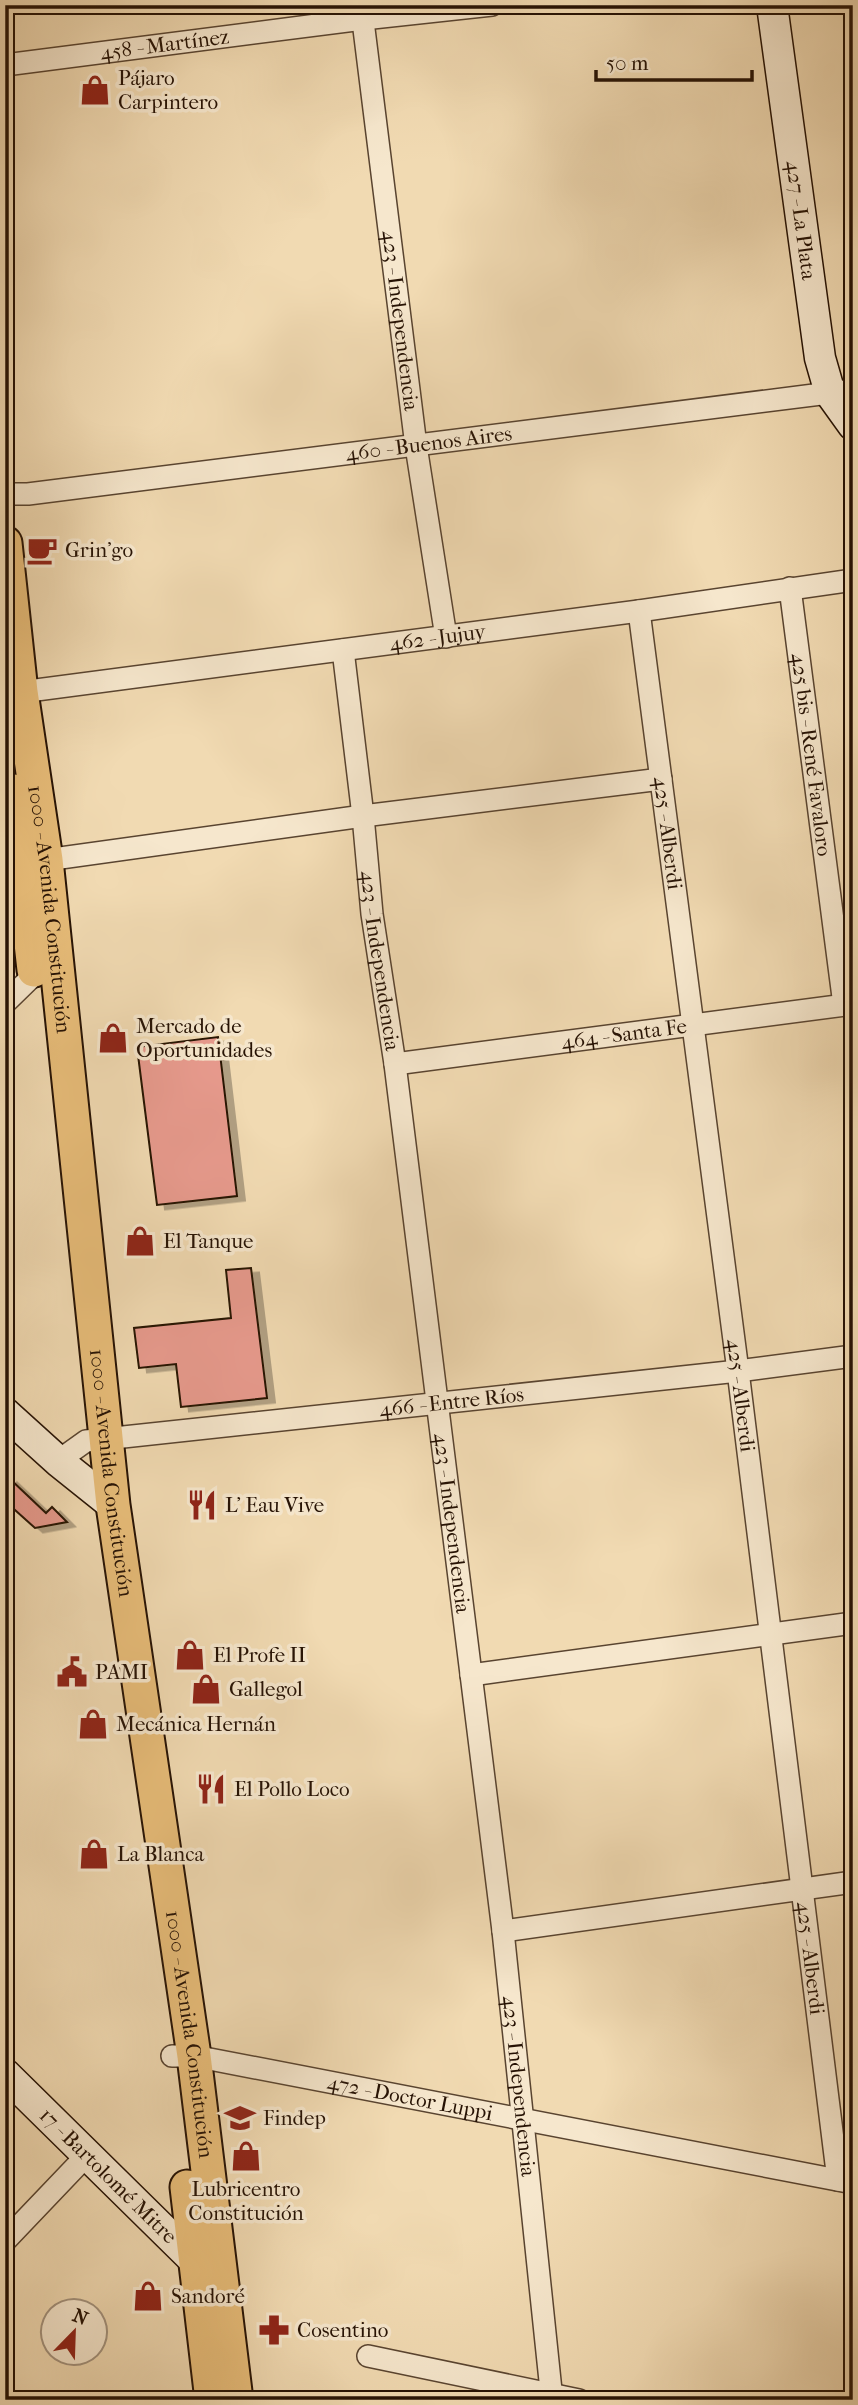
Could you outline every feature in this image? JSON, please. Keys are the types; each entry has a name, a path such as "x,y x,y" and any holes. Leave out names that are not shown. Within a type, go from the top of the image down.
{"main road":[{"name":"1000 - Avenida Constitución","path":"5,543 13,704 45,964 102,1497 183,2056 208,2260 236,2400"},
{"name":"1000 - Avenida Constitución","path":"13,704 46,860 45,964"},
{"name":"1000 - Avenida Constitución","path":"208,2260 212,2400"}],"street":[{"name":"458 - Martínez","path":"5,65 362,12 492,5"},
{"name":"427 - La Plata","path":"772,5 820,358 841,391 853,425"},
{"name":"423 - Independencia","path":"362,12 416,446 446,637"},
{"name":"460 - Buenos Aires","path":"5,494 29,494 841,391"},
{"name":"462 - Jujuy","path":"13,704 343,650 853,580"},
{"name":"425 bis - René Favaloro","path":"790,588 848,1005"},
{"name":"425 - Alberdi","path":"639,611 694,1025 802,1889 845,2182"},
{"name":"423 - Independencia","path":"343,650 372,915 395,1064 503,1931 551,2397"},
{"path":"46,860 363,816 661,779"},
{"path":"5,1003 45,964"},
{"name":"464 - Santa Fe","path":"395,1064 848,1005"},
{"name":"466 - Entre Ríos","path":"58,1461 95,1440 738,1371 853,1356"},
{"path":"5,1413 102,1497"},
{"path":"471,1675 853,1622"},
{"path":"503,1931 853,1882"},
{"name":"472 - Doctor Luppi","path":"183,2056 845,2182"},
{"name":"17 - Bartolomé Mitre","path":"5,2074 87,2155 208,2260"},
{"path":"5,2241 87,2155"},
{"path":"368,2356 551,2397 579,2400"}],"building":[{"path":"218,1037 237,1196 157,1205 137,1047"},
{"path":"251,1268 267,1398 181,1407 176,1364 139,1368 134,1328 231,1318 226,1270"},
{"path":"9,1478 46,1513 52,1507 67,1522 35,1528 5,1501 5,1482"}],"place":[{"name":"Pájaro Carpintero","path":"95,90"},
{"name":"Grin'go","path":"42,550"},
{"name":"Mercado de Oportunidades","path":"113,1038"},
{"name":"El Tanque","path":"140,1241"},
{"name":"L' Eau Vive","path":"202,1505"},
{"name":"El Profe II","path":"190,1655"},
{"name":"PAMI","path":"72,1672"},
{"name":"Gallegol","path":"206,1689"},
{"name":"Mecánica Hernán","path":"93,1724"},
{"name":"El Pollo Loco","path":"211,1789"},
{"name":"La Blanca","path":"94,1854"},
{"name":"Findep","path":"240,2118"},
{"name":"Lubricentro Constitución","path":"246,2156"},
{"name":"Sandoré","path":"148,2296"},
{"name":"Cosentino","path":"274,2330"}]}
